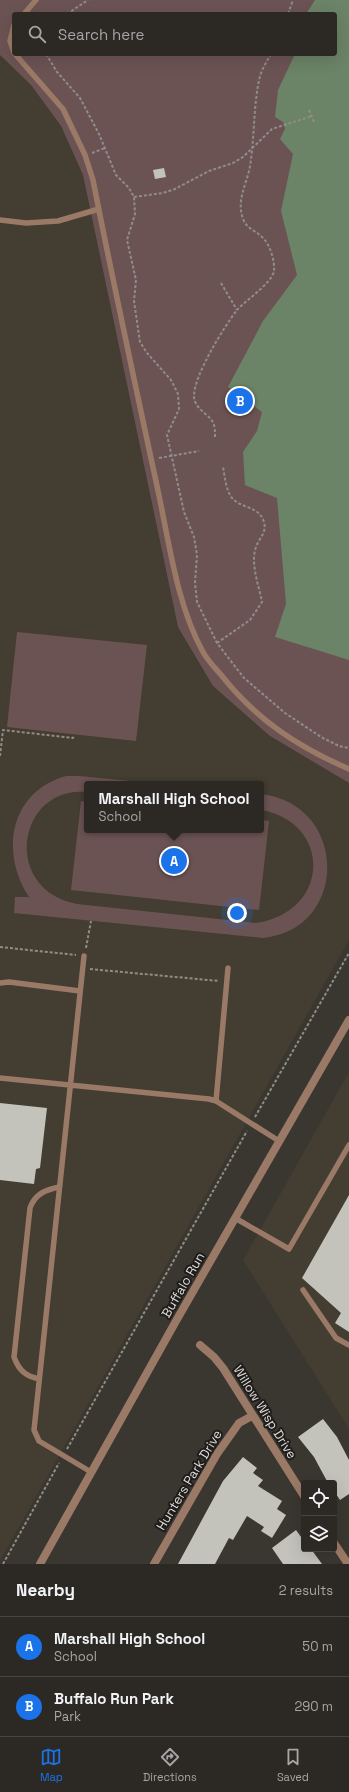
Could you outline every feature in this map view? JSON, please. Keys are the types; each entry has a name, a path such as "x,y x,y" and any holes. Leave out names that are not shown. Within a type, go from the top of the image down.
{"street":[{"name":"Buffalo Run","path":"40,1564 235,1218 349,1020"},
{"name":"Willow Wisp Drive","path":"200,1345 214,1357 223,1368 301,1491"},
{"name":"Hunters Park Drive","path":"154,1564 217,1454 239,1423 252,1416"},
{"path":"337,1548 348,1564"}],"lane":[{"path":"26,12 36,0"},
{"path":"12,33 10,41 12,48"},
{"path":"16,56 63,109 85,155 99,209 172,560 190,625 204,654 232,691 254,712 275,728 318,756 349,769"},
{"path":"0,220 26,223 58,221 99,209"},
{"path":"84,956 34,1430 35,1436 39,1441 91,1472"},
{"path":"216,1101 228,968"},
{"path":"0,983 9,982 80,991"},
{"path":"0,1078 216,1101 279,1142"},
{"path":"235,1218 289,1249 349,1145"},
{"path":"39,1379 27,1376 22,1372 17,1366 14,1358 30,1208 32,1201 44,1190 59,1187"},
{"path":"303,1290 336,1338 349,1345"}],"path":[{"path":"70,12 88,0"},
{"path":"289,12 293,0"},
{"path":"47,56 57,72 80,98 100,134 116,176 129,188 134,196 135,214 127,240 136,280 134,301 140,342 147,353 171,380 178,394 179,409 167,435 184,512 194,537 197,555 195,583 197,602 217,643 244,678 285,713 321,737 339,746 349,748"},
{"path":"215,437 214,424 199,408 194,398 195,390 205,365 223,330 237,310 269,280 274,271 273,259 268,246 263,237 246,226 240,208 241,198 250,166 250,149 261,75 269,56"},
{"path":"309,110 314,122"},
{"path":"134,196 163,193 175,189 208,171 233,163 243,158 250,149 272,129 312,116"},
{"path":"85,155 105,148"},
{"path":"221,283 237,310"},
{"path":"151,460 199,451"},
{"path":"217,643 250,620 262,602 254,560 255,548 265,532 264,523 260,514 233,499 228,489 223,467"},
{"path":"0,756 3,730 74,738 74,735"},
{"path":"0,947 84,956 91,921"},
{"path":"3,1564 349,953"},
{"path":"83,969 227,982"}],"shaded area":[{"path":"0,0 349,0 349,783 270,736 213,686 178,627 83,175 61,126 31,85 0,55"},
{"path":"315,0 349,0 349,660 275,637 286,604 277,498 245,485 243,452 257,431 262,412 228,387 263,321 297,275 281,211 293,154 280,139 285,129 283,122 275,117 278,90 294,56 337,56 337,12 307,12"},
{"path":"0,55 31,85 61,126 83,175 178,627 270,736 349,783 349,940 0,1561"},
{"path":"17,632 147,645 136,741 7,727"},
{"path":"66,776 131,781 84,781 84,792 64,794 46,804 33,820 27,840 28,860 36,879 52,895 77,904 256,923 281,915 298,902 309,886 313,867 310,848 301,831 284,818 264,811 264,795 290,803 311,820 323,842 327,867 323,892 311,914 291,930 263,938 14,913 15,897 29,897 20,880 15,862 13,844 15,826 22,810 32,795 47,784"},
{"path":"81,801 84,802 84,833 264,833 264,820 269,821 259,910 71,890"},
{"path":"349,1072 349,1429 243,1260"}],"building":[{"path":"164,168 166,177 155,179 153,170"},
{"path":"0,1103 47,1108 40,1168 36,1169 34,1184 0,1180"},
{"path":"349,1195 349,1332 335,1323 341,1313 302,1278"},
{"path":"323,1419 337,1437 349,1460 349,1494 340,1500 337,1496 337,1480 326,1480 314,1457 298,1437"},
{"path":"243,1457 257,1468 253,1473 263,1480 258,1486 282,1501 277,1509 286,1515 272,1538 261,1531 264,1527 247,1516 233,1540 229,1538 215,1564 178,1564 223,1481"},
{"path":"296,1530 301,1537 301,1552 313,1552 322,1564 283,1564 272,1548"}],"place":[{"name":"Buffalo Run Park","path":"240,401"},
{"name":"Marshall High School","path":"174,861"}]}
